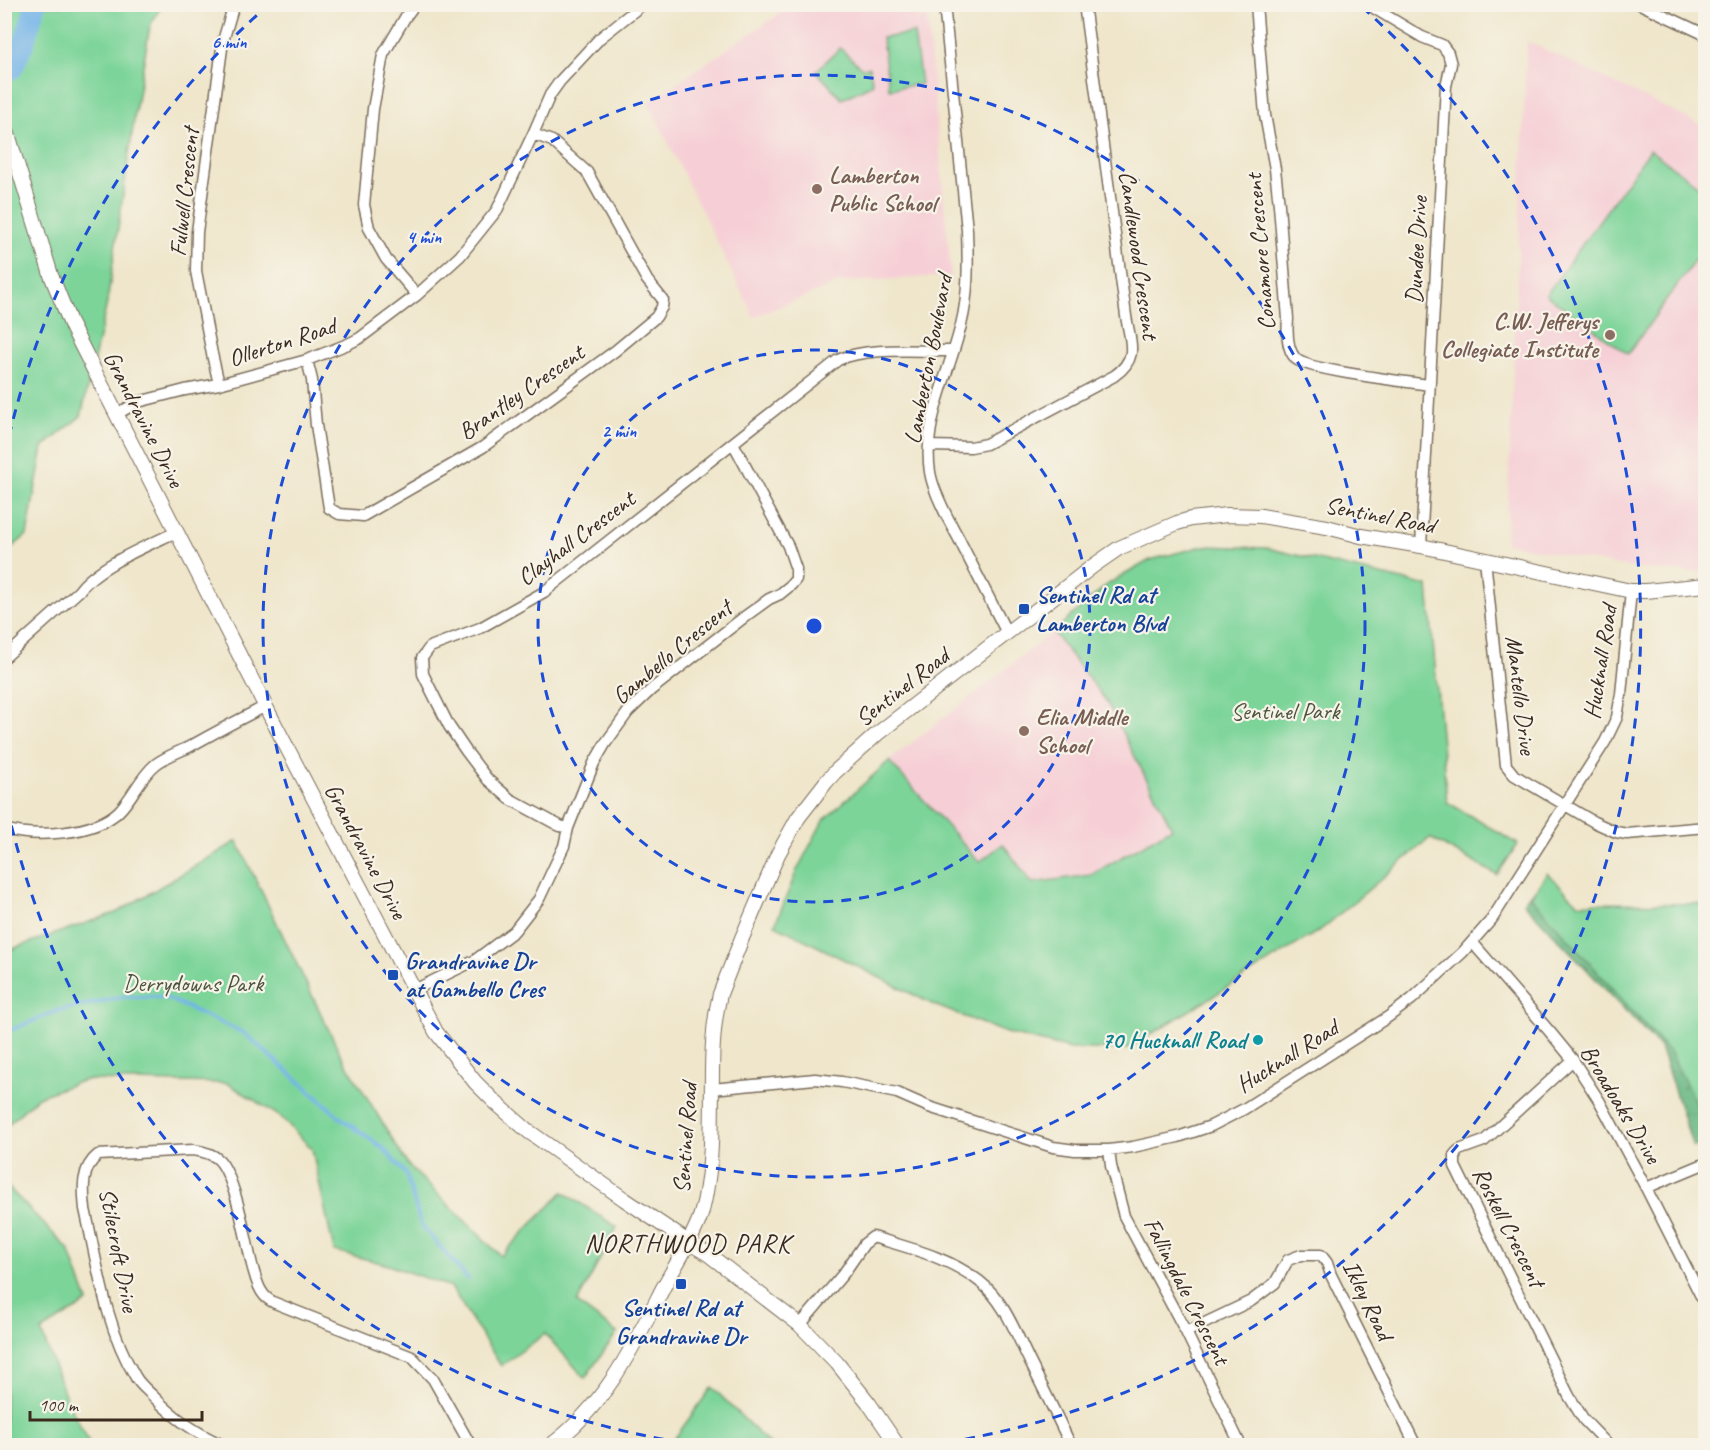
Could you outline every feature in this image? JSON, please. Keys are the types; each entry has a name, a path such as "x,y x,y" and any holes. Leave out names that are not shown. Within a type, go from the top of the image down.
{"street":[{"name":"Fulwell Crescent","path":"219,384 196,271 197,232 223,41 234,4"},
{"path":"416,4 406,16 383,55 373,109 364,205 369,228 386,259 417,295"},
{"name":"Ollerton Road","path":"117,414 138,402 219,384 308,360 360,338 417,295 460,256 497,210 550,95 572,67 600,38 643,4"},
{"name":"Lamberton Boulevard","path":"944,4 968,257 961,325 934,412 930,473 943,509 1007,633"},
{"name":"Candlewood Crescent","path":"930,446 971,447 986,444 1114,376 1123,370 1129,361 1131,343 1084,4"},
{"name":"Conamore Crescent","path":"1256,4 1265,115 1279,205 1287,331 1292,351 1296,359 1315,367 1429,385"},
{"name":"Dundee Drive","path":"1367,4 1422,37 1442,45 1448,53 1451,64 1446,86 1421,546"},
{"path":"1640,4 1706,35"},
{"name":"Grandravine Drive","path":"4,121 54,284 81,347 436,1032 467,1072 496,1103 528,1131 722,1264 800,1325 837,1363 868,1402 898,1446"},
{"name":"Brantley Crescent","path":"308,360 329,508 339,514 363,516 483,447 615,351 656,317 663,300 647,280 587,172 552,141 533,134"},
{"name":"Clayhall Crescent","path":"568,828 560,826 510,798 488,780 466,752 423,674 422,658 430,647 480,628 544,592 838,360 849,355 868,352 953,351"},
{"name":"Gambello Crescent","path":"414,990 474,961 514,931 539,899 564,846 568,828 594,763 628,712 652,689 747,615 780,594 796,579 796,569 788,546 733,443"},
{"name":"Sentinel Road","path":"550,1446 597,1401 623,1365 699,1219 707,1188 711,1140 712,1057 716,1012 723,983 778,854 798,818 835,772 860,749 1093,566 1119,548 1177,522 1227,515 1261,516 1421,546 1632,591 1706,585"},
{"path":"4,658 99,573 176,532"},
{"name":"Mantello Drive","path":"1485,559 1506,765 1514,775 1565,806 1616,832 1627,834 1706,827"},
{"name":"Hucknall Road","path":"712,1089 815,1079 842,1082 897,1093 929,1107 1053,1147 1075,1150 1133,1147 1178,1137 1211,1126 1244,1109 1388,1017 1412,999 1472,942 1492,919 1605,742 1617,717 1624,674 1632,591"},
{"path":"4,829 14,832 56,834 87,827 112,816 120,810 157,764 266,706"},
{"name":"Broadoaks Drive","path":"1472,942 1550,1032 1600,1102 1706,1306"},
{"name":"Roskell Crescent","path":"1572,1060 1484,1141 1459,1150 1455,1154 1455,1166 1569,1396 1584,1420 1609,1446"},
{"name":"Stilecroft Drive","path":"225,1446 201,1441 172,1415 139,1382 116,1339 106,1309 84,1193 88,1166 98,1155 193,1150 219,1160 231,1181 255,1275 265,1298 412,1357 433,1379 471,1446"},
{"name":"Fallingdale Crescent","path":"1109,1150 1124,1216 1186,1332 1241,1446"},
{"path":"1646,1188 1706,1163"},
{"path":"800,1325 844,1273 864,1244 873,1237 945,1260 979,1281 1002,1305 1071,1446"},
{"name":"Ikley Road","path":"1186,1332 1251,1301 1275,1283 1288,1260 1301,1255 1321,1255 1327,1263 1416,1446"}],"shaded area":[{"name":"Lamberton Public School","path":"793,5 926,5 951,276 841,282 754,317 648,102"},
{"name":"C.W. Jefferys Collegiate Institute","path":"1527,41 1705,127 1705,570 1699,572 1638,569 1506,543"},
{"name":"Elia Middle School","path":"1053,632 1106,701 1172,828 1091,875 1032,883 1004,844 979,862 889,761"}],"green space":[{"path":"5,5 162,5 150,26 107,303 81,416 43,447 27,535 5,553"},
{"path":"914,33 921,84 889,89 882,38"},
{"path":"840,48 862,68 869,67 873,84 842,99 816,71"},
{"path":"1650,150 1705,191 1705,246 1628,354 1546,295"},
{"name":"Sentinel Park","path":"1203,546 1267,548 1428,586 1447,802 1518,844 1497,875 1430,838 1322,929 1127,1049 1071,1049 1006,1033 934,1005 775,925 797,870 823,821 889,761 979,862 1003,844 1032,883 1091,875 1172,828 1106,701 1053,632 1108,584 1150,560"},
{"name":"Derrydowns Park","path":"237,841 341,1055 408,1165 501,1256 563,1192 617,1227 577,1303 617,1333 585,1378 545,1334 501,1366 451,1287 385,1264 334,1251 312,1149 281,1117 227,1083 84,1080 38,1097 5,1127 5,954 17,947 118,912"},
{"path":"1547,873 1578,903 1705,904 1705,1122 1671,1054 1531,897"},
{"path":"1543,882 1705,1022 1705,1144 1693,1147 1660,1047 1523,902"},
{"path":"4,1178 6,1185 69,1250 88,1302 41,1331 68,1403 91,1445 5,1445"},
{"path":"712,1387 770,1445 670,1445"}],"waterway":[{"path":"12,69 24,43 36,4"},
{"path":"4,1033 57,1011 122,997 164,997 244,1033 342,1119 383,1148 406,1174 421,1225 468,1279"}],"place":[{"name":"Lamberton Public School","path":"817,189"},
{"name":"C.W. Jefferys Collegiate Institute","path":"1610,335"},
{"name":"Sentinel Rd at Lamberton Blvd","path":"1024,609"},
{"name":"Elia Middle School","path":"1024,731"},
{"name":"Grandravine Dr at Gambello Cres","path":"393,975"},
{"name":"70 Hucknall Road","path":"1258,1040"},
{"name":"Sentinel Rd at Grandravine Dr","path":"681,1284"}],"district":[{"name":"NORTHWOOD PARK","path":"688,1243"}]}
